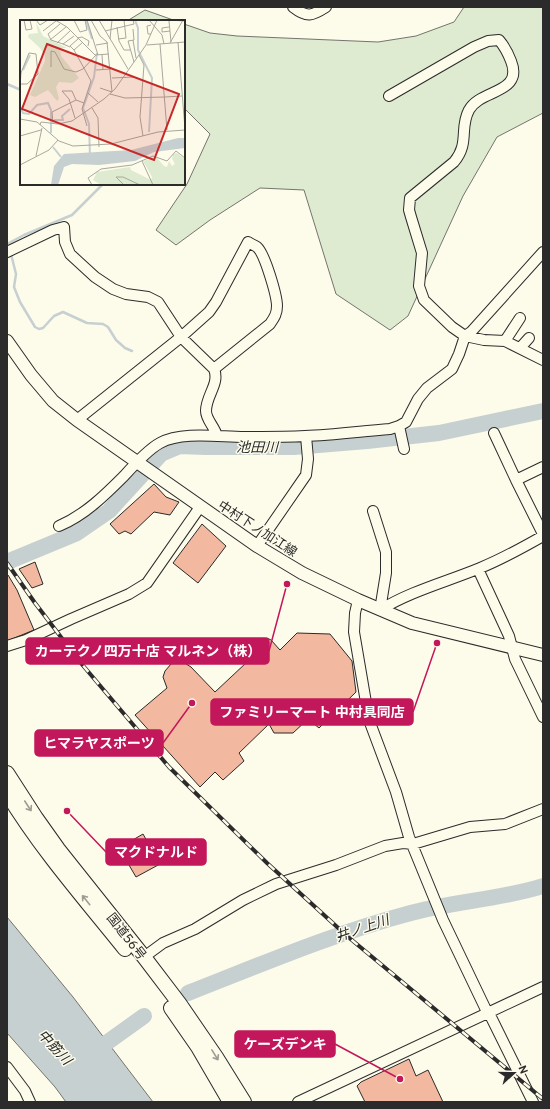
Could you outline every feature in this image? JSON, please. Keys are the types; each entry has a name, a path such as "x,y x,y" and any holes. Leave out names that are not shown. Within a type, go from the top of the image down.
{"highway":[{"name":"国道56号","path":"7,773 58,849 144,957 202,1034 244,1102"},
{"name":"国道56号","path":"7,793 26,824 50,856 155,986 198,1047 230,1102"}],"main road":[{"name":"中村下ノ加江線","path":"7,341 31,375 53,400 77,420 257,546 302,573 358,600 412,623 543,656"}],"street":[{"path":"293,7 302,14 315,14 326,7"},
{"path":"389,96 474,47 488,41 499,40 504,45 512,64 514,74 509,85 481,99 469,109 466,118 464,141 459,156 454,162 410,198 409,204 411,217 422,253 419,286 424,300 452,327 465,336 484,340 505,340 543,360"},
{"path":"7,252 53,230 64,227 65,242 70,254 95,277 113,289 126,294 148,297 158,302 181,337 214,369 217,376 206,402 206,413 217,436"},
{"path":"77,420 181,337 209,312 216,302 248,242 257,247 262,255 275,293 277,306 275,316 270,324 214,369"},
{"path":"59,526 90,508 159,443 173,438 187,436 306,436 390,429 400,426 406,422 418,399 427,388 452,369 465,336 471,332 543,252"},
{"path":"505,340 520,318"},
{"path":"520,348 529,338"},
{"path":"400,426 404,449"},
{"path":"380,610 396,600 509,556 543,535 494,433"},
{"path":"257,546 306,475 308,459 306,436"},
{"path":"516,480 543,468"},
{"path":"7,646 26,640 71,618 129,594 147,583 200,507"},
{"path":"373,511 386,552 386,574 380,610"},
{"path":"478,569 509,636 515,658 543,717"},
{"path":"358,600 355,613 354,632 369,720 396,792 412,844 443,920 533,1102"},
{"path":"144,957 163,942 194,929 243,900 276,884 336,865 385,846 403,843 412,844 470,827 505,824 543,809"},
{"path":"298,1102 543,987"},
{"path":"7,1067 25,1091 30,1102"}],"green space":[{"path":"464,7 543,7 543,113 497,137 463,196 408,316 390,330 336,294 304,190 260,188 210,220 176,245 156,230 187,184 210,134 185,109 185,24 210,33 237,36 378,42 416,36 454,22"},
{"path":"145,10 173,20 129,20"}],"water":[{"name":"中筋川","path":"7,917 73,997 153,1102 66,1102 55,1087 7,1033"}],"building":[{"path":"154,484 166,497 179,502 170,515 154,512 131,534 125,531 119,534 110,524"},
{"path":"202,524 226,546 198,583 173,563"},
{"path":"35,562 43,584 32,588 19,569"},
{"path":"8,575 17,590 34,630 7,641 7,576"},
{"path":"297,633 330,634 352,661 356,692 319,728 308,719 293,733 274,733 269,724 239,753 244,761 223,780 215,772 200,787 135,715 167,688 163,677 165,671 176,661 183,662 191,667 215,692 262,648 263,640 267,638 271,640 280,650"},
{"path":"143,834 160,864 136,877 119,848"},
{"path":"409,1059 416,1076 428,1070 443,1102 365,1102 357,1086 361,1082"}],"waterway":[{"path":"7,84 20,90"},
{"path":"7,244 24,235 72,215 102,185"},
{"path":"11,254 16,274 14,287 20,302 35,327 39,329 43,328 54,316 63,312 87,323 103,324 108,327 116,340 125,348 132,351"},
{"name":"池田川","path":"7,562 77,533 109,511 161,454 180,446 294,447 367,441 439,433 543,411"},
{"name":"井ノ上川","path":"188,993 296,950 379,922 441,906 526,891 543,886"},
{"name":"井ノ上川","path":"91,1054 144,1016"}],"railway":[{"path":"7,563 35,603 80,662 169,767 267,863 347,936 543,1099"}],"place":[{"name":"カーテクノ四万十店 マルネン（株）","path":"287,584"},
{"name":"ファミリーマート 中村具同店","path":"437,643"},
{"name":"ヒマラヤスポーツ","path":"192,703"},
{"name":"マクドナルド","path":"67,811"},
{"name":"ケーズデンキ","path":"400,1079"}]}
